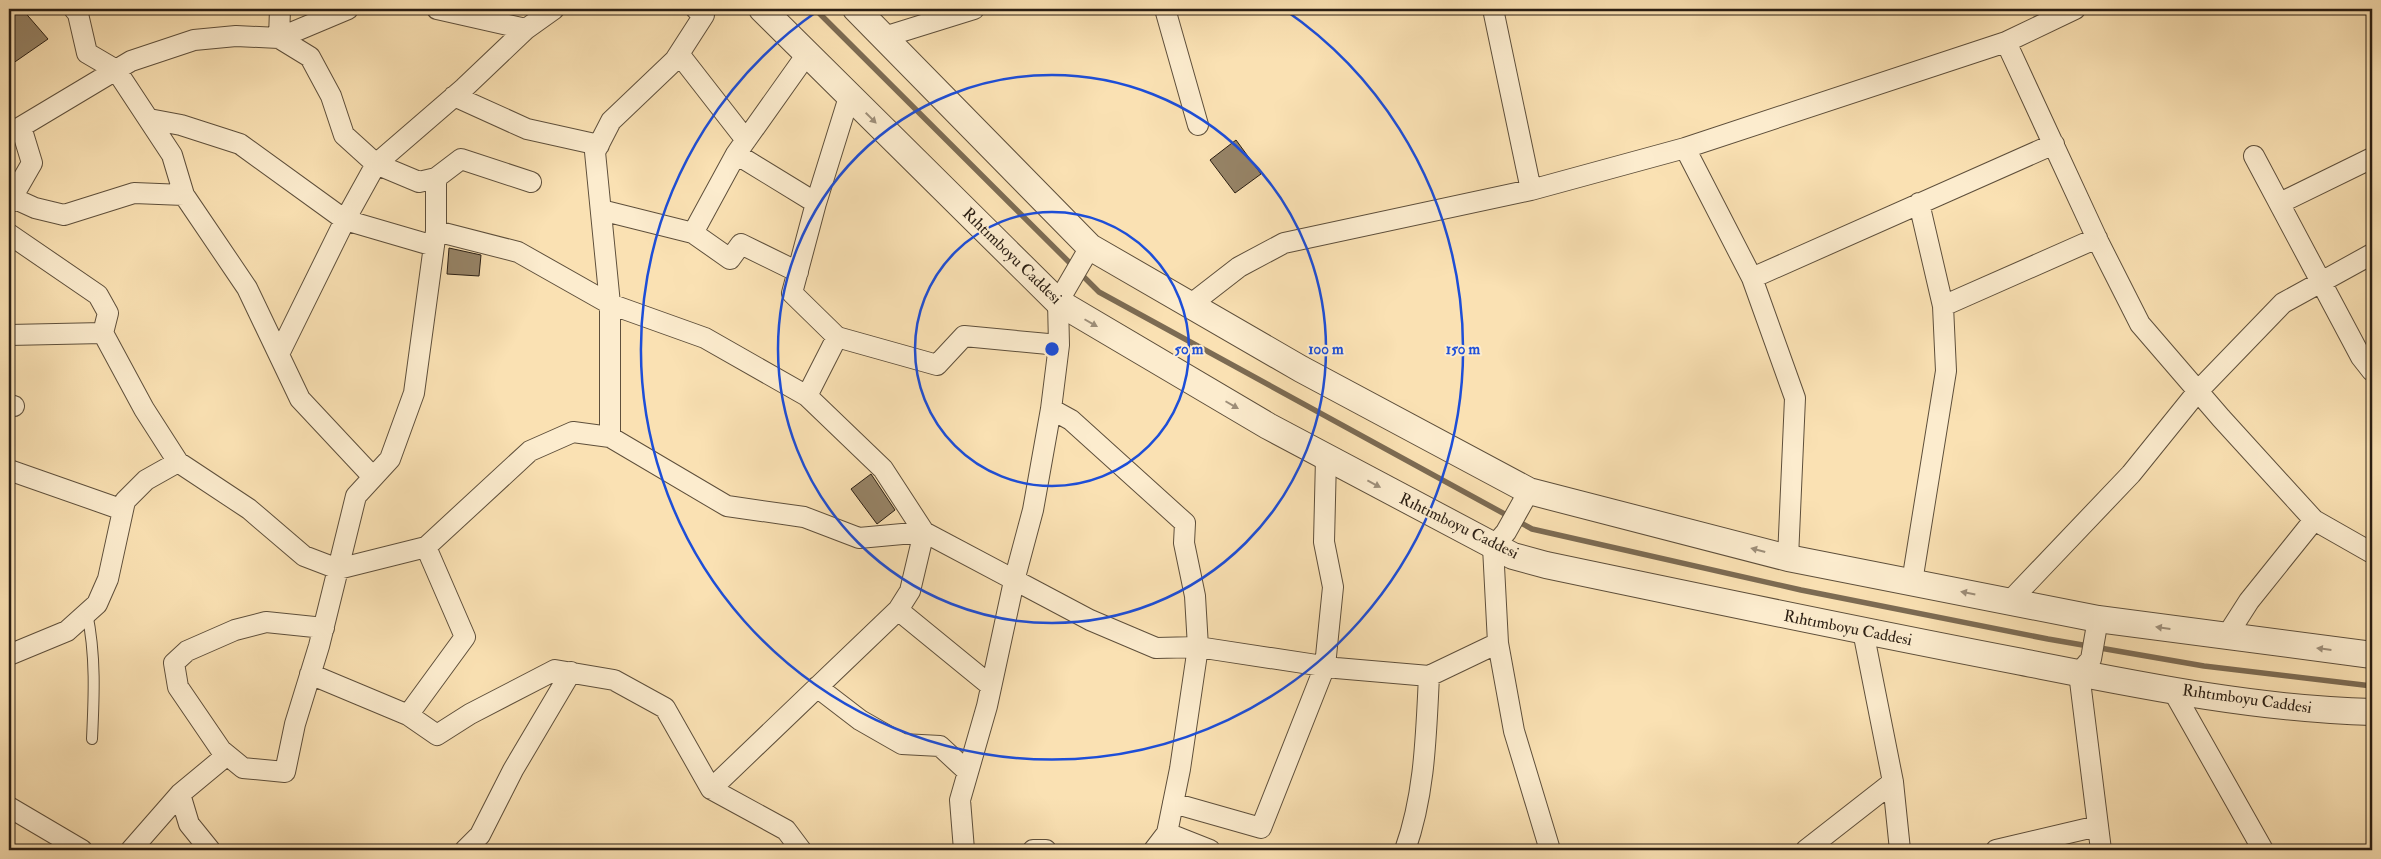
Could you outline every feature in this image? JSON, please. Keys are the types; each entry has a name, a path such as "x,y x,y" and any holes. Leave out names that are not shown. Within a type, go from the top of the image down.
{"street":[{"path":"74,9 78,14 87,53 116,70 172,155 184,195 247,288 300,399 373,477"},
{"path":"279,38 280,9"},
{"path":"184,195 134,193 64,215 11,201 32,163 15,131 131,61 194,40 236,36 279,38 348,9"},
{"path":"437,9 526,29"},
{"path":"279,354 345,220 376,164 454,96 526,29 554,9"},
{"path":"610,437 610,304 595,152 611,121 680,54 704,14 696,9"},
{"name":"Rıhtımboyu Caddesi","path":"762,9 850,97 1063,293 1326,458 1499,539 1514,556 1546,565 1863,631 2085,666 2172,689 2326,710 2372,712"},
{"path":"856,9 1087,253 1190,305 1525,497 1788,558 2010,601 2098,625 2226,637 2372,655"},
{"path":"884,37 974,9"},
{"path":"1165,9 1198,126"},
{"path":"1493,9 1531,190"},
{"path":"1190,305 1239,267 1284,243 1531,190 1686,148 2006,42 2074,9"},
{"path":"279,38 310,57 331,96 344,135 376,164 418,182 436,178 461,160 532,182"},
{"path":"2006,42 2097,238 2140,324 2314,520 2372,553"},
{"path":"680,54 741,147 816,203"},
{"path":"693,233 741,147 807,54"},
{"path":"454,96 526,129 598,145"},
{"path":"850,97 816,203 792,292 837,338 937,365 964,336 1059,345"},
{"path":"148,119 181,125 240,144 345,220 435,239 518,252 610,304 705,338 807,396 884,469 924,532 1090,620 1156,648 1198,646 1325,666 1429,676 1498,643"},
{"path":"1752,278 2054,144"},
{"path":"1686,148 1752,278 1795,398 1788,558"},
{"path":"2254,156 2361,357 2372,371"},
{"path":"2280,203 2372,158"},
{"path":"324,628 266,622 235,630 188,651 174,663 178,687 221,750 243,768 285,772 295,724 324,628 356,496 390,459 414,393 435,239 436,178"},
{"path":"1912,582 1946,371 1943,306 1919,203"},
{"path":"601,210 693,233 730,260 742,244 798,272"},
{"path":"9,234 98,295 108,313 103,333 144,409 178,462 249,509 304,556 338,569 426,547 530,451 573,432 610,437 727,506 804,517 859,538 924,532"},
{"path":"1943,306 2097,238"},
{"path":"964,850 960,800 991,686 1014,581 1033,510 1051,409 1063,293 1087,253"},
{"path":"2010,601 2131,474 2198,391 2283,303 2372,254"},
{"path":"9,335 103,333"},
{"path":"807,396 837,338"},
{"path":"1051,409 1071,420 1185,523 1184,543 1195,596 1198,646 1167,833 1154,850"},
{"path":"1173,803 1261,828 1325,666 1333,587 1324,542 1326,458"},
{"path":"9,655 67,631 98,604 108,579 125,500 146,480 178,462"},
{"path":"10,468 123,510"},
{"path":"1525,497 1499,539 1498,643 1514,732 1550,850"},
{"path":"2226,637 2249,600 2314,520"},
{"path":"711,789 898,610 910,591 924,532"},
{"path":"408,715 465,637 426,547"},
{"path":"898,610 991,686"},
{"path":"2098,625 2085,666 2101,850"},
{"path":"1863,631 1893,782 1900,850"},
{"path":"310,674 408,715 437,736 470,714 555,670 614,680 665,708 711,789 786,830 801,850"},
{"path":"465,850 480,835 513,770 571,672"},
{"path":"1405,850 1416,821 1424,757 1429,676"},
{"path":"817,687 860,720 902,744 940,746 968,772"},
{"path":"2172,689 2263,850"},
{"path":"132,850 180,794 227,755"},
{"path":"1806,850 1893,782"},
{"path":"180,794 189,824 210,850"},
{"path":"9,807 82,850"},
{"path":"1996,850 2098,826"},
{"path":"1167,833 1210,850"},
{"path":"1033,850 1046,850"}],"lane":[{"path":"88,613 92,636 95,690 92,739"}],"building":[{"path":"9,9 22,9 48,39 9,66"},
{"path":"1236,140 1261,174 1235,193 1210,160"},
{"path":"449,248 481,255 479,276 447,274"},
{"path":"871,474 895,510 877,524 851,489"}],"waterway":[{"path":"815,9 1099,292 1532,529 1801,590 2048,639 2204,666 2372,686"}]}
